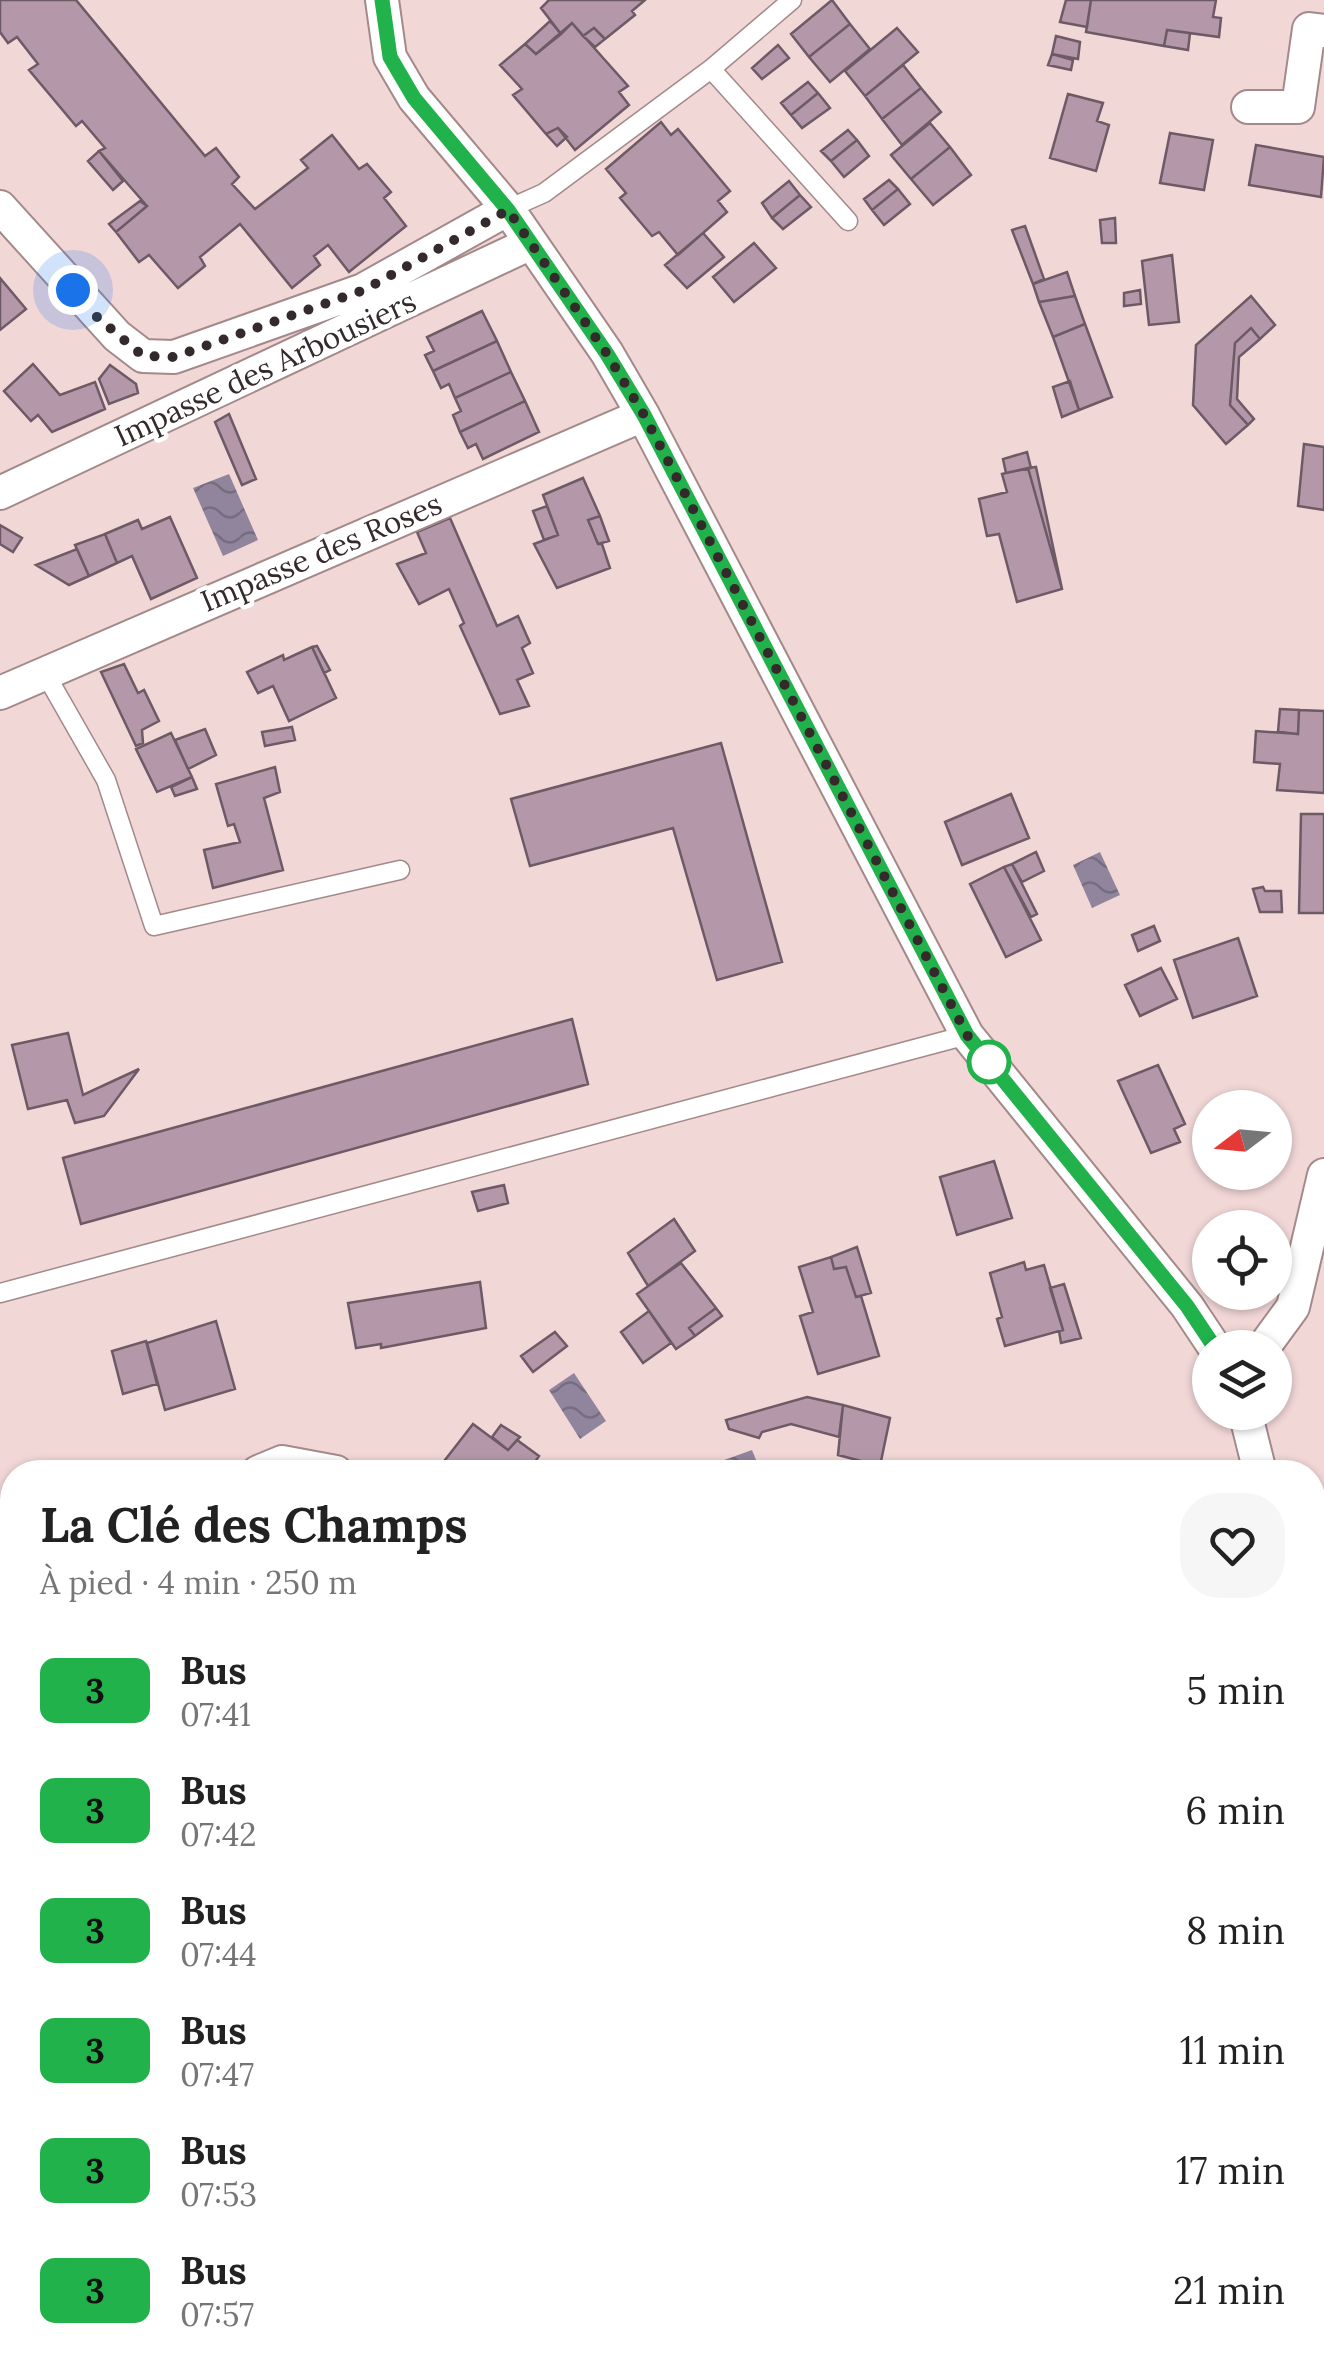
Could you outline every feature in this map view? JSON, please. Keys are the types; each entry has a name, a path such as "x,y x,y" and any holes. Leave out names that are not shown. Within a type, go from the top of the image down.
{"street":[{"path":"382,0 390,57 414,98 508,210 644,415 967,1035 1203,1330"},
{"path":"1248,107 1298,106 1309,29 1324,31"},
{"path":"0,207 117,336 143,356 174,357 364,290 508,210"},
{"name":"Impasse des Arbousiers","path":"0,493 531,242"},
{"name":"Impasse des Roses","path":"0,693 644,415"},
{"path":"1276,1330 1293,1307 1322,1189"},
{"path":"1250,1430 1257,1460"}],"lane":[{"path":"508,210 544,193 711,69 792,0"},
{"path":"711,69 848,221"},
{"path":"45,673 106,780 154,926 400,870"},
{"path":"0,1293 967,1035"}],"water":[{"path":"229,474 258,540 223,556 193,488"},
{"path":"1100,852 1120,895 1092,908 1073,865"},
{"path":"574,1373 606,1421 580,1439 549,1390"},
{"path":"752,1450 756,1460 724,1460"}],"building":[{"path":"0,0 76,0 205,156 216,148 239,177 232,184 255,209 308,168 301,160 332,135 359,169 367,164 391,192 384,198 406,226 349,272 328,245 314,256 320,265 292,288 240,224 200,257 205,266 178,288 149,255 139,262 116,232 147,206 99,151 105,148 82,121 76,126 29,70 38,64 17,37 8,43 0,32"},
{"path":"549,0 645,0 632,11 635,15 605,39 594,28 583,36 572,23 561,34 541,8"},
{"path":"832,0 850,24 809,57 791,34"},
{"path":"1066,0 1091,0 1087,27 1060,22"},
{"path":"1091,0 1216,0 1213,17 1221,18 1219,37 1167,30 1164,46 1086,32"},
{"path":"550,21 561,34 536,54 525,44"},
{"path":"572,23 628,86 619,92 629,105 575,150 558,128 546,134 513,95 522,89 500,65 525,44 536,54"},
{"path":"850,24 870,49 830,82 809,57"},
{"path":"594,28 605,39 595,47 583,36"},
{"path":"897,28 918,52 865,96 845,71"},
{"path":"1167,30 1190,33 1188,50 1164,46"},
{"path":"1056,36 1080,42 1078,59 1052,54"},
{"path":"778,45 789,58 762,79 752,68"},
{"path":"1052,54 1073,60 1071,70 1048,65"},
{"path":"903,65 921,88 882,119 865,96"},
{"path":"808,82 818,93 791,115 781,103"},
{"path":"921,88 941,112 902,145 882,119"},
{"path":"818,93 830,108 802,128 791,115"},
{"path":"1068,94 1103,103 1097,121 1109,125 1096,171 1050,158"},
{"path":"661,122 671,135 678,129 730,191 718,201 727,212 678,255 659,232 652,236 620,198 626,193 606,169"},
{"path":"930,123 950,147 911,179 891,155"},
{"path":"558,128 567,137 557,146 546,134"},
{"path":"848,130 857,140 831,161 821,151"},
{"path":"1170,133 1213,140 1204,190 1160,183"},
{"path":"857,140 869,156 844,177 831,161"},
{"path":"1256,145 1324,157 1321,197 1249,185"},
{"path":"950,147 971,175 933,205 911,179"},
{"path":"99,151 123,181 113,190 88,161"},
{"path":"889,180 898,189 872,210 864,199"},
{"path":"789,181 800,195 772,218 762,203"},
{"path":"898,189 910,204 884,225 872,210"},
{"path":"800,195 811,207 783,229 772,218"},
{"path":"140,201 147,206 116,232 109,224"},
{"path":"1115,218 1116,243 1102,243 1100,220"},
{"path":"1025,226 1044,279 1033,284 1012,230"},
{"path":"703,233 724,257 687,288 665,265"},
{"path":"754,243 776,268 734,302 713,277"},
{"path":"1172,255 1179,322 1149,325 1142,261"},
{"path":"1067,272 1075,296 1039,302 1033,284"},
{"path":"0,278 26,309 0,330"},
{"path":"1140,290 1141,304 1124,306 1124,293"},
{"path":"1075,296 1085,324 1053,337 1039,302"},
{"path":"1251,296 1275,325 1260,339 1251,328 1235,343 1230,405 1248,425 1226,444 1193,405 1196,345"},
{"path":"482,311 497,341 433,371 425,355 434,351 427,337"},
{"path":"1085,324 1112,397 1079,410 1053,337"},
{"path":"1251,328 1260,339 1239,357 1237,399 1254,419 1248,425 1230,405 1235,343"},
{"path":"497,341 511,372 455,398 449,384 441,388 433,371"},
{"path":"33,364 60,395 95,382 105,409 52,432 38,415 31,421 4,391"},
{"path":"110,365 136,384 138,393 109,404 99,379"},
{"path":"511,372 525,401 460,432 453,415 461,411 455,398"},
{"path":"1070,381 1079,410 1062,417 1053,387"},
{"path":"525,401 539,432 483,459 476,444 468,448 460,432"},
{"path":"229,414 256,479 242,485 215,422"},
{"path":"1304,444 1324,447 1324,510 1298,506"},
{"path":"1027,452 1031,468 1006,473 1003,459"},
{"path":"1036,467 1062,589 1028,468"},
{"path":"1028,468 1062,589 1017,602 999,534 987,536 979,499 1007,492 1002,474"},
{"path":"583,478 600,516 588,520 610,568 557,588 534,544 558,535 543,495"},
{"path":"547,506 558,535 544,540 533,511"},
{"path":"600,516 609,541 598,544 588,520"},
{"path":"170,517 197,578 151,599 132,556 117,563 105,534 138,520 142,529"},
{"path":"450,518 497,626 518,616 530,643 522,648 533,673 517,680 529,706 500,714 460,626 464,623 449,589 419,604 397,564 426,553 417,532"},
{"path":"0,525 22,538 13,552 0,544"},
{"path":"105,534 117,563 89,576 75,545"},
{"path":"77,549 89,576 69,585 36,565"},
{"path":"317,646 330,670 324,673 312,647"},
{"path":"312,647 336,698 289,721 273,686 258,693 247,672"},
{"path":"124,664 138,693 144,690 159,721 142,730 143,743 136,746 101,672"},
{"path":"1280,709 1299,710 1298,734 1278,732"},
{"path":"1299,710 1324,711 1324,793 1277,790 1280,764 1254,762 1256,731 1298,734"},
{"path":"292,727 295,740 265,746 262,732"},
{"path":"205,729 216,755 188,769 175,740"},
{"path":"171,733 192,777 157,792 136,749"},
{"path":"721,743 782,962 717,980 673,828 530,866 511,799"},
{"path":"275,767 280,792 264,798 283,870 213,888 204,850 240,842 234,824 228,826 216,784"},
{"path":"192,777 197,789 175,796 171,787"},
{"path":"1011,794 1029,838 962,865 945,822"},
{"path":"1301,814 1324,814 1324,913 1299,913"},
{"path":"1036,852 1044,871 1022,882 1012,864"},
{"path":"1012,864 1037,914 1031,917 1004,867"},
{"path":"1004,867 1041,940 1006,957 970,884"},
{"path":"1263,887 1265,891 1281,891 1282,912 1260,912 1253,889"},
{"path":"1154,926 1160,941 1138,951 1132,935"},
{"path":"1238,938 1257,996 1193,1018 1174,960"},
{"path":"1161,968 1177,999 1140,1016 1125,985"},
{"path":"572,1019 588,1084 81,1224 63,1158"},
{"path":"68,1033 83,1095 139,1069 104,1116 75,1123 67,1100 28,1109 12,1045"},
{"path":"1158,1065 1185,1124 1174,1129 1180,1142 1151,1153 1118,1081"},
{"path":"994,1161 1012,1218 957,1235 940,1177"},
{"path":"504,1185 508,1203 478,1211 472,1192"},
{"path":"674,1219 695,1251 648,1286 628,1253"},
{"path":"857,1247 871,1293 856,1297 846,1267 834,1269 831,1257"},
{"path":"831,1257 834,1269 846,1267 856,1297 861,1296 879,1356 818,1374 800,1316 813,1312 799,1267"},
{"path":"1024,1262 1026,1270 1044,1265 1063,1330 1005,1346 990,1273"},
{"path":"681,1263 716,1308 689,1328 695,1336 676,1349 637,1294"},
{"path":"480,1282 486,1328 381,1348 381,1344 356,1348 348,1303"},
{"path":"1064,1284 1081,1338 1061,1343 1059,1331 1063,1330 1050,1288"},
{"path":"716,1308 722,1316 695,1336 689,1328"},
{"path":"649,1311 671,1343 643,1363 621,1332"},
{"path":"216,1321 235,1389 165,1410 147,1343"},
{"path":"555,1332 567,1346 533,1372 521,1356"},
{"path":"146,1341 157,1384 123,1394 112,1351"},
{"path":"807,1397 843,1405 839,1437 791,1424 762,1432 759,1438 729,1429 726,1420"},
{"path":"843,1405 890,1418 881,1460 838,1455"},
{"path":"473,1424 508,1450 517,1440 539,1456 536,1460 445,1460"},
{"path":"501,1425 520,1437 508,1450 492,1437"}],"bus line":[{"name":"3","path":"382,0 390,57 414,98 508,210 644,415 967,1035 1203,1330"}],"route":[{"path":"73,290 117,336 143,356 174,357 364,290 508,210 644,415 967,1035 989,1062"}]}
